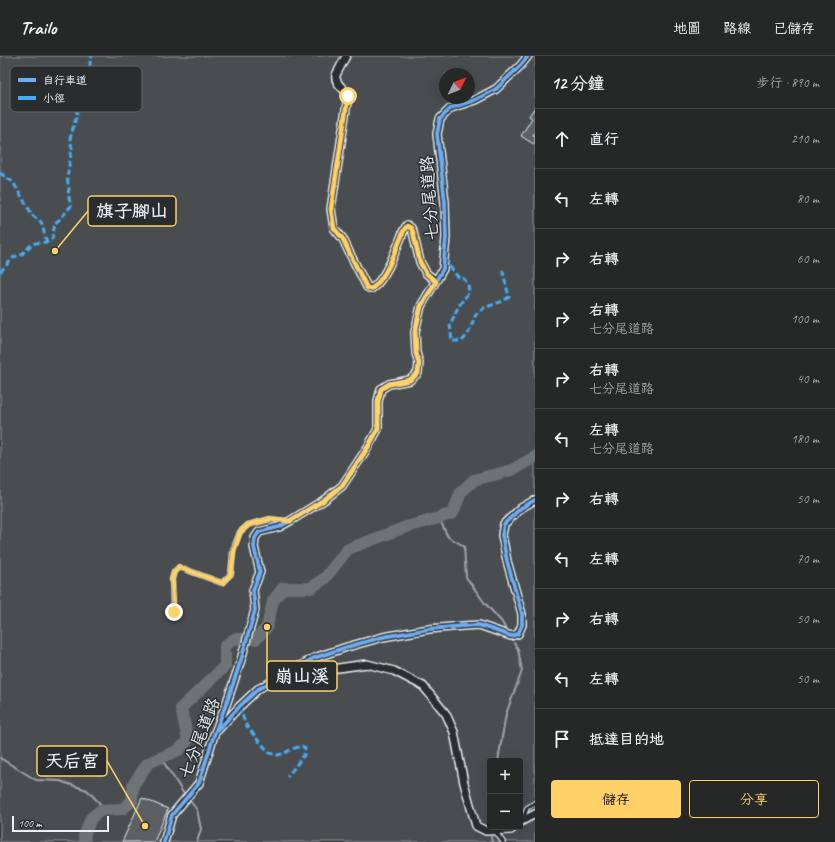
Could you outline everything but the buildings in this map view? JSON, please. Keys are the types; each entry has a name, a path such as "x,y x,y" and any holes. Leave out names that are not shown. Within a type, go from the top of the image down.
{"street":[{"path":"346,56 335,78 348,96 331,209 334,228 343,239 367,288 371,289 376,286 384,275 407,226 411,228 413,232 420,262 426,273 436,282"},
{"name":"七分尾道路","path":"164,842 172,815 199,783 214,735 227,702 251,625 255,610 253,590 260,572 254,547 255,538 259,532 279,527 290,521 324,500 342,486 378,429 378,401 381,389 389,384 410,380 418,373 419,363 416,353 415,332 421,306 443,269 446,238 445,202 437,134 440,118 451,108 475,100 496,89 521,65 528,56"},
{"path":"214,735 239,707 258,689 314,658 383,637 428,629 479,625 511,636 518,634 522,625 522,614 507,561 502,535 504,524 521,508 535,500"},
{"path":"283,676 292,676 303,673 367,664 394,671 423,686 446,714 454,732 464,783 476,826 486,832 510,830"},
{"path":"523,820 535,814"}],"lane":[{"path":"174,612 172,579 174,572 179,567 222,583 231,574 234,550 240,532 248,525 270,519 290,521"},
{"path":"523,817 527,808 535,803"},
{"path":"495,831 503,842"}],"shaded area":[{"path":"0,56 535,56 535,842 0,842"}],"waterway":[{"path":"85,842 84,836 91,818 101,810 122,809 132,801 133,785 148,763 179,750 188,740 181,708 225,666 225,646 234,639 256,639 267,627 273,601 283,588 311,588 325,578 348,549 406,527 453,513 461,492 474,480 512,470 535,457"},
{"path":"439,518 448,537 464,546 466,577 506,629"},
{"path":"499,758 506,714 522,671 518,649 514,643"},
{"path":"0,758 36,780 60,781 87,790 107,811"},
{"path":"161,758 184,794"},
{"path":"191,802 197,810 201,829 197,842"},
{"path":"491,837 492,842"}],"marked path":[{"path":"90,66 92,56"},
{"path":"0,272 14,257 21,255 31,245 47,242 52,239 55,223 71,206 68,194 69,188 67,178 72,148 70,139 77,112"},
{"path":"0,173 13,182 33,216 41,222 47,242"},
{"path":"444,259 457,276 464,279 468,284 469,292 458,307 450,325 452,341 462,341 468,334 476,314 484,308 503,301 509,297 502,268"},
{"path":"239,707 246,725 270,753 277,755 302,746 305,748 304,755 287,777"}],"cycle path":[{"path":"164,842 172,815 199,783 214,735 241,660 255,610 253,590 260,572 254,547 255,538 259,532 279,527 290,521 324,500 342,486 378,429 378,401 381,389 389,384 410,380 418,373 419,363 416,353 415,332 421,306 443,269 446,238 445,202 437,134 440,119 451,108 475,100 496,89 521,65 528,56"},
{"path":"219,729 258,689 314,658 347,647 383,637 429,629 463,626 479,625 511,636 518,634 522,625 522,614 507,561 502,535 504,524 521,508 535,500"}],"place":[{"name":"旗子腳山","path":"55,251"},
{"name":"崩山溪","path":"267,627"},
{"name":"天后宮","path":"145,826"}],"route":[{"path":"174,612 172,579 174,572 179,567 222,583 231,574 234,550 240,532 248,525 270,519 290,521 324,500 342,486 378,429 378,401 381,389 389,384 410,380 418,373 419,363 416,353 415,332 421,306 436,282 426,273 420,262 411,228 407,226 404,230 384,275 376,286 371,289 367,288 343,239 334,228 331,209 348,96"}]}
